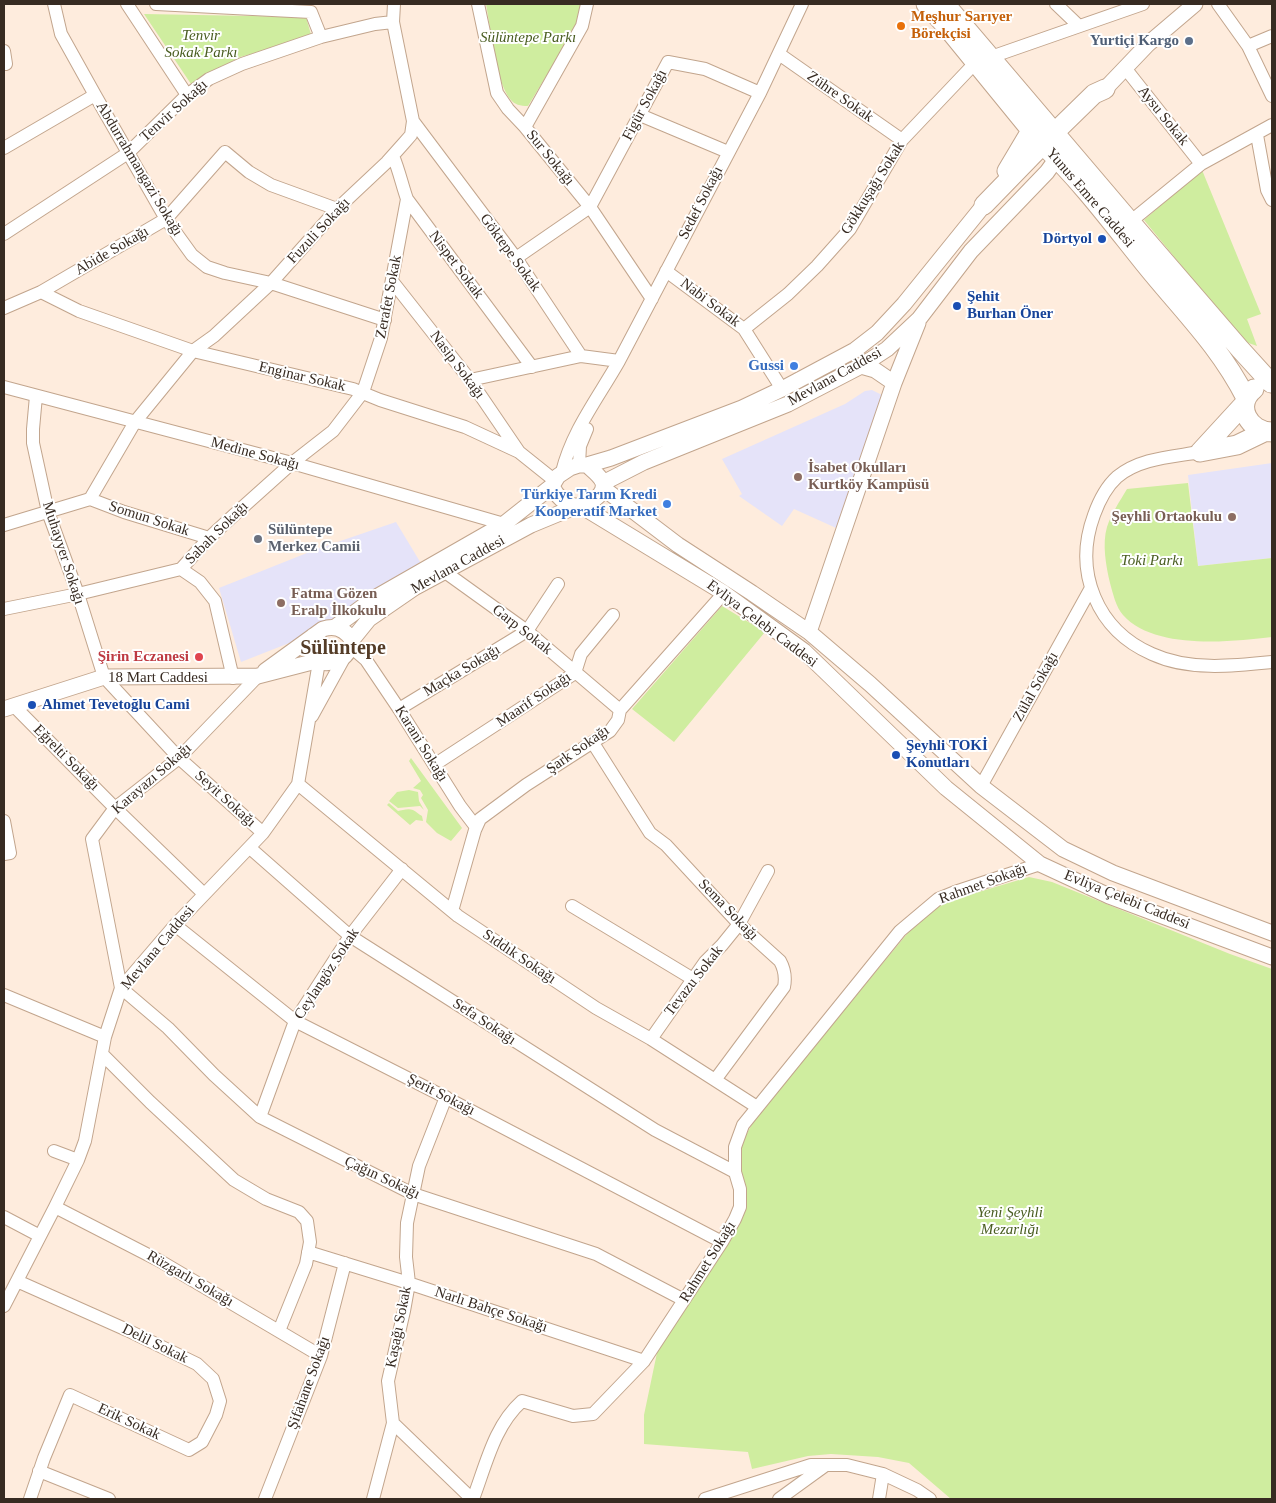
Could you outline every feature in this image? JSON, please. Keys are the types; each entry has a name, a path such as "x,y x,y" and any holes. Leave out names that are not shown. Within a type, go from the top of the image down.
{"main road":[{"name":"Yunus Emre Caddesi","path":"926,4 983,59 1054,144 1234,373 1246,400 1246,414 1250,422 1256,429 1268,432"},
{"name":"Yunus Emre Caddesi","path":"945,4 1032,129 1054,144 1130,222 1240,349 1272,383"},
{"path":"984,206 1101,101 1105,89"},
{"path":"984,206 1017,157 1032,129"},
{"path":"1200,452 1255,388 1272,383"},
{"path":"1200,452 1237,445 1268,432"}],"street":[{"name":"Abdurrahmangazi Sokağı","path":"54,4 61,34 166,218 192,255 207,267 224,273 271,283 384,320"},
{"path":"127,4 187,95"},
{"path":"156,4 311,12 321,37"},
{"path":"394,4 393,22 413,121"},
{"name":"Sur Sokağı","path":"478,4 497,92 508,109 590,207 652,299"},
{"path":"524,127 582,26 587,4"},
{"name":"Sedef Sokağı","path":"597,401 760,93 802,4"},
{"path":"1056,4 1079,26"},
{"path":"983,59 1143,4"},
{"path":"1105,89 1148,44 1195,4"},
{"path":"1218,4 1248,46 1272,96"},
{"name":"Tenvir Sokağı","path":"4,234 128,153 187,95 209,79 242,64 321,37 375,24 393,22"},
{"path":"1248,46 1272,36"},
{"path":"4,51 6,64 4,64"},
{"name":"Zühre Sokak","path":"779,54 902,140"},
{"name":"Gökkuşağı Sokak","path":"744,329 788,294 817,266 850,228 902,140 983,59"},
{"name":"Figür Sokağı","path":"590,207 668,62 704,69 760,93"},
{"name":"Aysu Sokak","path":"1125,68 1201,164"},
{"path":"5,144 95,95"},
{"path":"640,115 728,152"},
{"name":"Fuzuli Sokağı","path":"90,499 135,422 193,351 214,336 271,283 337,209 393,156 410,135 413,121"},
{"name":"Göktepe Sokak","path":"413,121 516,258 581,356"},
{"path":"1130,222 1201,164 1272,125"},
{"path":"1257,134 1268,190 1272,200"},
{"name":"Mevlana Caddesi","path":"603,486 644,462 788,404 861,366 887,349 920,319 971,251 1047,172 1054,144"},
{"name":"Abide Sokağı","path":"4,308 40,292 166,218 226,152 249,172 271,185 337,209"},
{"name":"Nispet Sokak","path":"393,156 407,199 532,367"},
{"name":"Zerafet Sokak","path":"363,392 381,338 407,199"},
{"name":"Mevlana Caddesi","path":"583,465 742,408 855,350 877,333 904,304 984,206"},
{"path":"516,258 590,207"},
{"name":"Nabi Sokak","path":"666,271 744,329 782,389"},
{"name":"Nasip Sokağı","path":"392,281 470,380 519,452"},
{"name":"Enginar Sokak","path":"40,292 79,311 193,351 363,392 380,400 465,427 519,452 556,479"},
{"name":"Evliya Çelebi Caddesi","path":"809,632 894,383 920,319"},
{"path":"470,380 581,356 619,362"},
{"path":"861,366 875,370 894,383"},
{"name":"Medine Sokağı","path":"4,387 292,463 504,524"},
{"name":"Sabah Sokağı","path":"4,610 181,570 209,538 292,463 333,431 363,392"},
{"name":"Muhayyer Sokağı","path":"36,396 33,443 48,512 78,594 104,677"},
{"path":"597,401 596,410 580,446 583,465 603,486 594,499 579,506 564,501 555,492 556,479 585,415 597,401"},
{"path":"1200,452 1148,461 1118,477 1105,490 1089,529 1085,552 1086,570 1091,588 1099,607 1121,635 1152,654 1171,661 1197,665 1240,665 1272,662"},
{"path":"556,479 583,465"},
{"name":"Mevlana Caddesi","path":"335,627 380,595 504,524 556,479"},
{"name":"Evliya Çelebi Caddesi","path":"603,486 678,545 809,632 870,684 981,786 1063,849 1113,873 1272,933"},
{"path":"4,524 90,499"},
{"name":"Somun Sokak","path":"90,499 124,512 209,538"},
{"name":"Mevlana Caddesi","path":"308,724 348,650 369,619 414,588 531,525 579,506"},
{"name":"Evliya Çelebi Caddesi","path":"579,506 724,593 804,651 946,788 1040,864 1109,896 1272,957"},
{"path":"181,570 200,582 215,601 233,678"},
{"name":"Garp Sokak","path":"446,572 527,631 575,674 620,710"},
{"name":"Maçka Sokağı","path":"400,709 527,631 558,584"},
{"name":"Zülal Sokağı","path":"981,786 1091,588"},
{"name":"Şark Sokağı","path":"452,911 476,827 480,820 526,785 610,731 618,720 620,710 724,593"},
{"name":"Maarif Sokağı","path":"434,765 575,674 582,654 614,615"},
{"path":"258,676 323,628 335,627 344,631 348,650 330,663 318,662 312,650 313,636"},
{"name":"Karani Sokağı","path":"348,650 366,660 400,709 460,806 476,827"},
{"name":"Mevlana Caddesi","path":"4,1306 78,1160 89,1123 105,1038 122,988 175,925 264,833 298,784 318,662"},
{"name":"18 Mart Caddesi","path":"9,708 104,677 233,678 258,676 318,662"},
{"name":"Karayazı Sokağı","path":"122,988 92,839 115,808 180,758 258,676"},
{"name":"Seyit Sokağı","path":"104,677 180,758 264,833"},
{"name":"Eğrelti Sokağı","path":"9,708 204,894"},
{"name":"Sema Sokağı","path":"593,743 650,833 666,845 739,924 780,961 784,969 786,978 784,987 715,1080"},
{"name":"Sıddık Sokağı","path":"298,784 452,911 596,1008 757,1107"},
{"path":"969,806 981,786"},
{"path":"4,821 10,853 4,854"},
{"name":"Sefa Sokağı","path":"250,848 350,936 655,1130 735,1172"},
{"name":"Rahmet Sokağı","path":"473,1499 500,1428 514,1408 522,1401 573,1416 593,1414 644,1361 722,1242 740,1207 740,1189 735,1172 735,1147 743,1125 900,931 938,899 1040,864"},
{"name":"Ceylangöz Sokak","path":"260,1117 295,1021 350,936 402,869"},
{"name":"Tevazu Sokak","path":"650,1040 705,962 739,924 768,871"},
{"path":"572,906 693,979"},
{"name":"Şerit Sokağı","path":"175,925 295,1021 446,1097 722,1242"},
{"name":"Çağın Sokağı","path":"122,988 168,1028 214,1075 260,1117 413,1194 596,1254 684,1300"},
{"path":"4,995 105,1038"},
{"path":"102,1054 150,1102 234,1180 266,1199 299,1212 307,1221 310,1242 306,1264 279,1331"},
{"name":"Kaşağı Sokak","path":"374,1499 393,1423 388,1381 409,1283 406,1257 407,1232 413,1194 419,1166 446,1097"},
{"path":"54,1151 78,1160"},
{"name":"Rüzgarlı Sokağı","path":"55,1207 160,1261 321,1356"},
{"path":"4,1217 40,1236"},
{"name":"Narlı Bahçe Sokağı","path":"308,1252 409,1283 644,1361"},
{"name":"Şifahane Sokağı","path":"265,1499 321,1356 345,1263"},
{"name":"Delil Sokak","path":"17,1281 127,1330 196,1364 213,1379 220,1401 216,1415 202,1442 189,1450"},
{"name":"Erik Sokak","path":"40,1471 70,1395 189,1450"},
{"path":"393,1423 473,1499"},
{"path":"705,1499 811,1465 847,1465 883,1474 917,1490 930,1499"},
{"path":"779,1499 826,1465"},
{"path":"30,1499 40,1471 109,1499"},
{"path":"878,1499 883,1474"}],"shaded area":[{"name":"İsabet Okulları Kurtköy Kampüsü","path":"872,390 887,400 845,532 794,509 782,526 739,496 742,494 722,459 845,404 865,391"},
{"name":"Şeyhli Ortaokulu","path":"1272,463 1272,558 1198,566 1188,475"},
{"name":"Fatma Gözen Eralp İlkokulu","path":"396,522 422,565 330,627 241,662 219,588 317,549"}],"green space":[{"name":"Sülüntepe Parkı","path":"486,4 581,4 576,27 528,106 514,103 505,90 497,67"},
{"name":"Tenvir Sokak Parkı","path":"144,14 306,17 312,38 240,57 191,84"},
{"path":"1202,170 1261,314 1247,319 1257,346 1243,341 1144,220"},
{"name":"Toki Parkı","path":"1188,483 1198,566 1272,558 1272,637 1235,641 1173,639 1153,634 1137,626 1123,615 1118,608 1110,583 1105,548 1107,527 1116,508 1127,489"},
{"path":"722,606 765,632 674,742 632,709"},
{"path":"411,758 462,828 451,841 437,833 426,822 428,810 421,798 423,795 420,790 413,788 421,781 409,761"},
{"path":"409,790 418,792 419,801 424,810 420,806 398,808 389,801 397,792"},
{"path":"389,803 398,811 413,810 422,816 423,821 416,820 410,825 387,805"},
{"name":"Yeni Şeyhli Mezarlığı","path":"1029,877 1052,882 1272,969 1272,1499 951,1499 909,1463 878,1457 831,1454 808,1456 752,1469 748,1452 644,1444 644,1415 658,1348 730,1238 747,1204 741,1172 741,1144 756,1117 911,929 935,908 955,899"}],"place":[{"name":"Meşhur Sarıyer Börekçisi","path":"901,26"},
{"name":"Yurtiçi Kargo","path":"1189,41"},
{"name":"Dörtyol","path":"1102,239"},
{"name":"Şehit Burhan Öner","path":"957,306"},
{"name":"Gussi","path":"794,366"},
{"name":"İsabet Okulları Kurtköy Kampüsü","path":"798,477"},
{"name":"Türkiye Tarım Kredi Kooperatif Market","path":"667,504"},
{"name":"Şeyhli Ortaokulu","path":"1232,517"},
{"name":"Sülüntepe Merkez Camii","path":"258,539"},
{"name":"Fatma Gözen Eralp İlkokulu","path":"281,603"},
{"name":"Şirin Eczanesi","path":"199,657"},
{"name":"Ahmet Tevetoğlu Cami","path":"32,705"},
{"name":"Şeyhli TOKİ Konutları","path":"896,755"}],"district":[{"name":"Sülüntepe","path":"343,649"}]}
